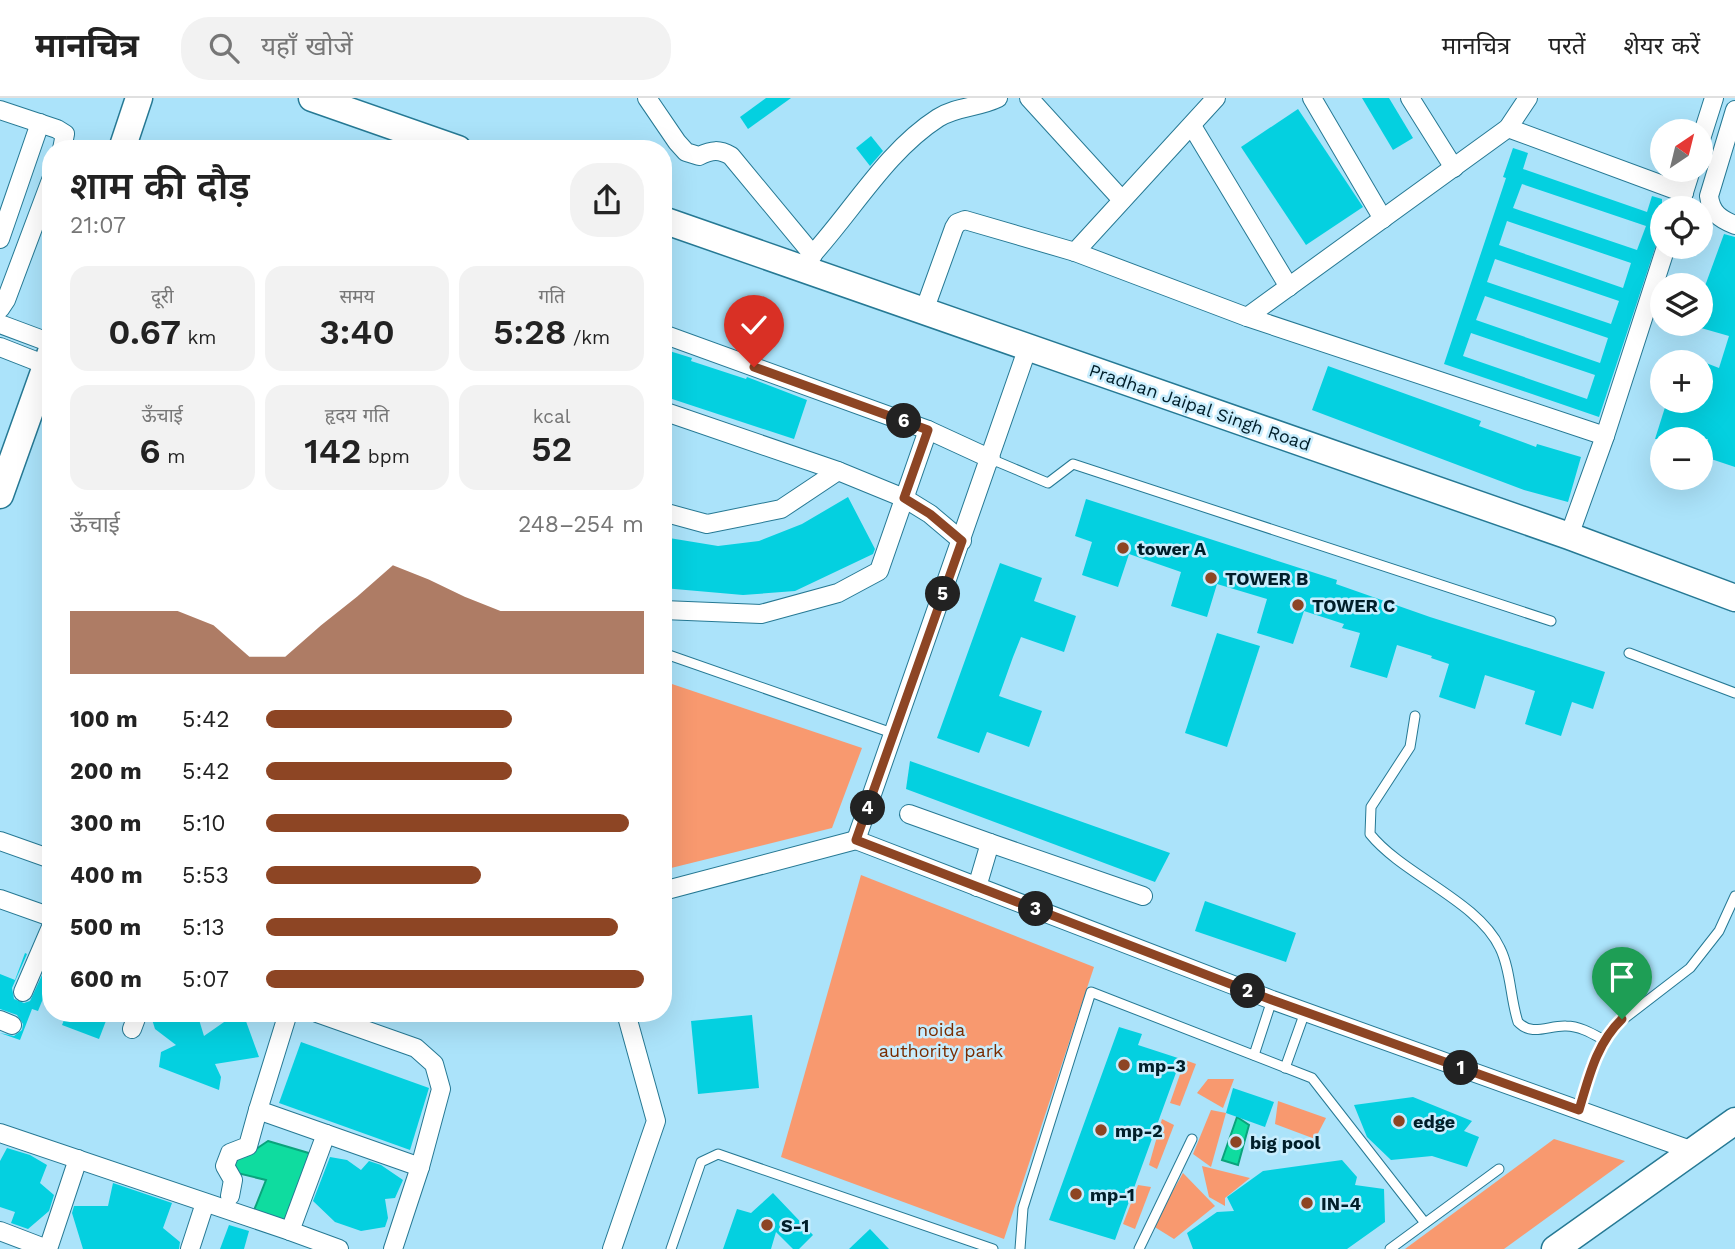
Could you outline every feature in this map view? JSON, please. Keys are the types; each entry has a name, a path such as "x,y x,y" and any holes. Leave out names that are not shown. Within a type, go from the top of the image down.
{"street":[{"path":"125,140 139,98"},
{"path":"312,98 432,140"},
{"path":"648,98 686,152 699,156 721,150 731,156 806,262 889,161 935,120 955,108 983,105 998,98"},
{"path":"1029,98 1122,201"},
{"path":"1075,252 1216,98"},
{"path":"1312,98 1383,219"},
{"path":"1410,98 1454,168"},
{"path":"1247,317 1508,128 1528,98"},
{"path":"1707,119 1714,98"},
{"path":"0,110 65,134 64,140"},
{"path":"1735,110 1709,196 1711,208 1723,220 1735,225"},
{"path":"0,239 40,123"},
{"path":"1192,126 1289,287"},
{"path":"1508,128 1669,196"},
{"path":"0,309 6,300 42,204"},
{"path":"924,311 954,228 965,220 1075,252 1247,317 1605,436"},
{"name":"Pradhan Jaipal Singh Road","path":"672,223 806,262 924,311 1569,536 1735,598"},
{"path":"1569,536 1605,436 1662,259"},
{"path":"0,324 42,349"},
{"path":"672,337 928,430 990,459"},
{"path":"0,347 42,352"},
{"path":"856,840 1028,347"},
{"path":"0,495 42,373"},
{"path":"672,414 838,471 904,498 930,514 962,541"},
{"path":"672,610 761,614 838,593 879,571 928,430"},
{"path":"672,514 707,524 781,509 838,471"},
{"path":"909,814 1143,896"},
{"path":"672,889 856,840 1272,1000 1693,1151"},
{"path":"0,841 42,856"},
{"path":"977,887 990,843"},
{"path":"0,899 42,915"},
{"path":"23,992 42,949"},
{"path":"230,1196 233,1180 225,1166 230,1153 248,1146 285,1022"},
{"path":"342,1022 426,1054 434,1064 441,1089 420,1167 393,1249"},
{"path":"616,1248 656,1121 628,1022"},
{"path":"258,1110 420,1167"},
{"path":"1555,1249 1735,1121"},
{"path":"0,1133 339,1249"},
{"path":"290,1231 326,1134"},
{"path":"0,1231 48,1249 78,1159"},
{"path":"190,1249 205,1203"}],"lane":[{"path":"990,459 1048,483 1073,464 1551,621"},
{"path":"1629,653 1735,693"},
{"path":"672,656 895,734"},
{"path":"1415,716 1410,747 1371,807 1368,825 1370,834 1389,853 1454,900 1494,936 1501,949 1518,1022 1524,1028 1565,1026 1604,1040"},
{"path":"1579,1110 1592,1065 1604,1040 1622,1019 1690,968 1719,931 1735,896"},
{"path":"1020,1249 1023,1208 1091,992 1312,1078 1425,1223"},
{"path":"1254,1055 1272,1000"},
{"path":"1285,1068 1305,1012"},
{"path":"1139,1249 1192,1139"},
{"path":"671,1249 701,1162 718,1154 993,1249"},
{"path":"1390,1249 1499,1169"}],"green space":[{"path":"672,684 862,748 832,828 672,868"},
{"name":"noida authority park","path":"861,875 1094,967 1004,1239 781,1157"},
{"path":"1185,1060 1196,1064 1180,1106 1170,1103"},
{"path":"1208,1079 1234,1079 1223,1108 1197,1093"},
{"path":"1278,1101 1326,1118 1315,1139 1275,1124"},
{"path":"1211,1110 1226,1113 1211,1167 1193,1154"},
{"path":"1162,1119 1174,1125 1157,1169 1149,1165"},
{"path":"1554,1139 1625,1161 1504,1249 1405,1249"},
{"path":"1202,1166 1250,1178 1225,1198 1225,1206 1209,1197"},
{"path":"1183,1173 1215,1206 1174,1239 1153,1226"},
{"path":"1138,1185 1151,1187 1135,1229 1123,1224"}],"shaded area":[{"name":"big pool","path":"1237,1117 1249,1125 1238,1165 1222,1160"},
{"path":"268,1141 312,1154 293,1222 251,1218 266,1180 237,1173 229,1157 253,1151"}],"building":[{"path":"766,98 791,98 748,129 740,117"},
{"path":"1362,98 1389,98 1413,138 1393,150"},
{"path":"1298,109 1363,207 1306,245 1241,147"},
{"path":"871,136 883,151 870,166 856,148"},
{"path":"1513,148 1528,153 1523,169 1647,212 1650,202 1651,259 1599,417 1444,364 1506,178 1503,177","holes":["1522,184 1646,226 1637,250 1513,208","1507,221 1631,263 1623,288 1499,245","1495,259 1619,301 1611,324 1487,282","1485,296 1608,338 1600,363 1476,320","1471,333 1595,375 1587,399 1463,356"]},
{"path":"1724,234 1735,237 1735,467 1713,460 1713,427 1659,427 1663,413 1713,413 1713,366 1719,368 1729,336 1713,331 1713,273 1710,273"},
{"path":"672,352 692,358 691,361 746,379 747,377 807,400 794,439 672,399"},
{"path":"1328,366 1481,421 1479,426 1536,447 1537,444 1581,457 1568,502 1524,490 1312,410"},
{"path":"848,497 875,549 873,554 795,591 743,595 672,589 672,538 718,546 759,541 802,524"},
{"path":"1086,499 1337,580 1336,584 1430,617 1605,672 1593,709 1572,702 1561,736 1525,724 1535,691 1507,682 1485,675 1475,709 1439,697 1449,664 1431,658 1432,656 1397,645 1387,678 1350,667 1360,633 1342,628 1344,624 1304,611 1293,644 1257,633 1267,599 1217,584 1207,617 1171,606 1181,572 1129,554 1118,587 1082,575 1092,542 1075,536"},
{"path":"1000,563 1042,578 1034,601 1076,616 1064,652 1021,637 999,696 1042,711 1029,747 987,732 979,753 937,738"},
{"path":"1217,633 1260,646 1227,747 1185,733"},
{"path":"910,761 1170,853 1155,882 906,789"},
{"path":"1205,901 1296,933 1286,962 1195,931"},
{"path":"25,953 27,954 12,988 14,999 24,1003 30,1001 42,975 42,1001 38,1011 32,1009 20,1040 0,1033 14,1036 22,1030 23,1024 17,1015 0,1009 0,974 15,980"},
{"path":"752,1015 759,1088 698,1094 691,1021"},
{"path":"63,1022 106,1022 99,1039 62,1025"},
{"path":"153,1022 200,1022 204,1036 224,1022 246,1022 259,1057 215,1064 221,1077 219,1090 159,1067 161,1052 176,1045 155,1029"},
{"path":"1119,1027 1142,1034 1138,1045 1181,1059 1115,1240 1049,1220"},
{"path":"301,1042 429,1088 410,1150 279,1103"},
{"path":"1233,1088 1274,1102 1265,1127 1226,1113"},
{"name":"edge","path":"1413,1097 1472,1121 1464,1131 1479,1137 1467,1167 1432,1156 1391,1160 1367,1137 1354,1105"},
{"path":"7,1148 30,1155 47,1165 40,1183 54,1195 49,1211 28,1229 11,1223 15,1212 0,1207 0,1161"},
{"path":"330,1157 347,1160 361,1170 369,1161 381,1165 403,1180 395,1198 385,1199 388,1218 385,1227 361,1231 335,1222 313,1201"},
{"name":"IN-4","path":"1342,1160 1357,1177 1355,1185 1384,1189 1385,1222 1347,1249 1193,1249 1187,1233 1217,1212 1234,1211 1227,1197 1263,1171"},
{"path":"113,1183 172,1203 163,1228 180,1242 179,1249 83,1249 72,1213 74,1206 108,1206"},
{"name":"S-1","path":"773,1193 813,1235 799,1249 793,1249 776,1232 771,1249 723,1249 737,1209 751,1213"},
{"path":"229,1225 249,1231 244,1249 220,1249"},
{"path":"870,1229 889,1249 849,1249"}],"place":[{"name":"tower A","path":"1123,548"},
{"name":"TOWER B","path":"1211,578"},
{"name":"TOWER C","path":"1298,605"},
{"name":"mp-3","path":"1124,1065"},
{"name":"edge","path":"1399,1121"},
{"name":"mp-2","path":"1101,1130"},
{"name":"big pool","path":"1236,1142"},
{"name":"mp-1","path":"1076,1194"},
{"name":"IN-4","path":"1307,1203"},
{"name":"S-1","path":"767,1225"}],"route":[{"path":"754,367 928,430 904,498 930,514 962,541 856,840 1272,1000 1579,1110 1598,1052 1612,1028 1622,1019"}]}
